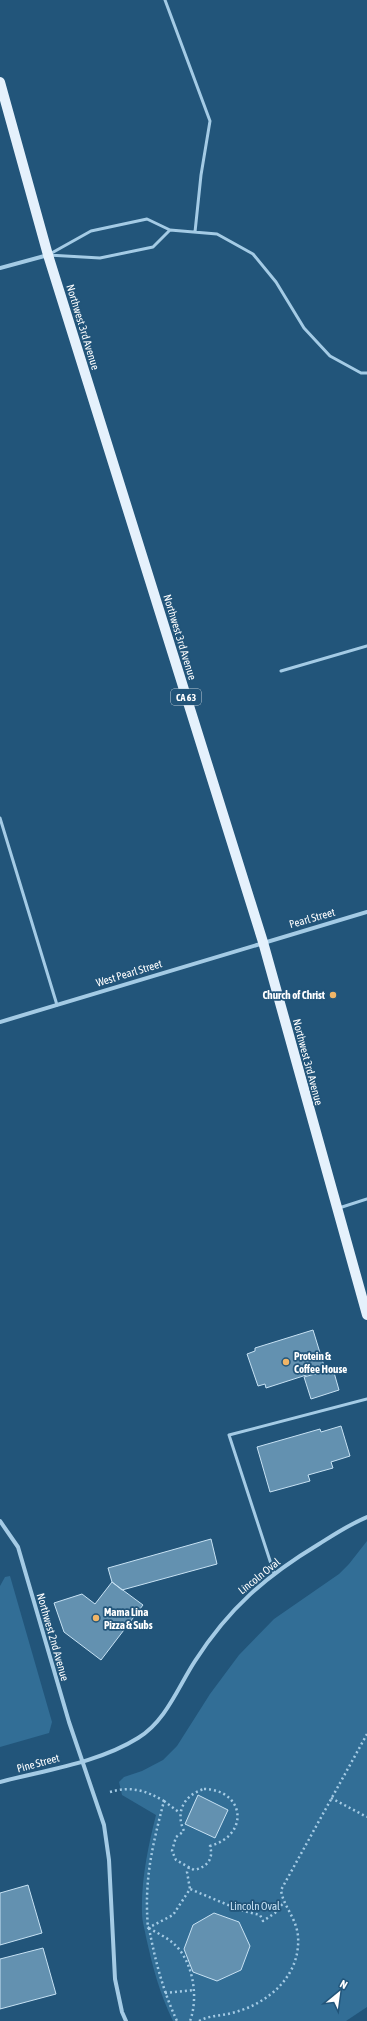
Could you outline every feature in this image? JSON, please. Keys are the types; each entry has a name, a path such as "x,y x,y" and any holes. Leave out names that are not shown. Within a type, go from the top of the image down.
{"main road":[{"name":"Northwest 3rd Avenue","path":"0,82 48,255 263,942 367,1315"}],"street":[{"path":"0,268 48,255"},
{"name":"Pearl Street","path":"263,942 367,912"},
{"name":"West Pearl Street","path":"0,1022 263,942"},
{"name":"Lincoln Oval","path":"81,1761 108,1752 139,1738 156,1724 174,1697 195,1660 234,1609 261,1583 274,1573 355,1522 367,1517"},
{"name":"Northwest 2nd Avenue","path":"0,1522 18,1547 81,1761"},
{"path":"81,1761 104,1825 109,1860 115,1979 122,2012 126,2021"},
{"name":"Pine Street","path":"0,1782 81,1761"}],"lane":[{"path":"165,0 210,121 201,175 195,232"},
{"path":"48,255 91,231 147,219 170,230 217,234 253,254 276,282 304,328 330,356 361,372 367,373"},
{"path":"48,255 100,258 145,249 153,247 170,230"},
{"path":"281,671 367,646"},
{"path":"0,818 57,1005"},
{"path":"337,1208 367,1199"},
{"path":"274,1573 228,1435 367,1399"}],"path":[{"path":"200,2021 206,2018 232,2013 251,2006 276,1991 292,1970 296,1958 298,1937 294,1918 284,1902 282,1890 367,1734"},
{"path":"94,1797 125,1787 150,1793 180,1813"},
{"path":"204,1789 220,1791 228,1796 236,1809 236,1826 232,1833 221,1843 210,1846 211,1857 209,1862 200,1869 194,1870 176,1860 172,1851 176,1837 184,1831 180,1822 180,1813 188,1797 195,1792 204,1789"},
{"path":"331,1798 367,1817"},
{"path":"164,1801 151,1849 146,1898 148,1928 156,1966 165,1993 177,2021"},
{"path":"148,1928 173,1915 190,1888 187,1872 189,1867"},
{"path":"190,1888 240,1910 260,1915 264,1921 276,1913 284,1902"},
{"path":"148,1928 173,1943 185,1959 192,1977 194,1990 194,2011 190,2021"},
{"path":"165,1993 194,1990"}],"green space":[{"name":"Lincoln Oval","path":"367,1541 367,2007 346,2021 173,2021 157,1980 142,1916 144,1876 156,1815 122,1795 119,1782 124,1777 142,1771 163,1760 177,1746 210,1694 239,1655 274,1619 339,1574"},
{"path":"10,1576 52,1722 49,1733 0,1747 0,1586 5,1577"}],"building":[{"name":"Protein & Coffee House","path":"313,1330 325,1369 266,1388 265,1384 258,1386 247,1354 255,1351 255,1348"},
{"path":"333,1369 339,1390 311,1399 304,1377"},
{"path":"341,1426 350,1456 331,1462 333,1468 308,1475 310,1481 270,1492 257,1447 320,1429 321,1432"},
{"path":"211,1539 217,1564 122,1590 112,1582 108,1568"},
{"name":"Mama Lina Pizza & Subs","path":"112,1582 143,1605 101,1660 64,1632 54,1603 82,1594 95,1604"},
{"path":"198,1795 228,1810 215,1838 185,1824"},
{"path":"28,1885 42,1933 0,1945 0,1893"},
{"path":"214,1913 239,1922 250,1946 241,1970 217,1981 193,1972 184,1949 193,1925"},
{"path":"43,1948 56,1994 0,2009 0,1959"}],"place":[{"name":"Church of Christ","path":"333,995"},
{"name":"Protein & Coffee House","path":"286,1362"},
{"name":"Mama Lina Pizza & Subs","path":"96,1618"}]}
